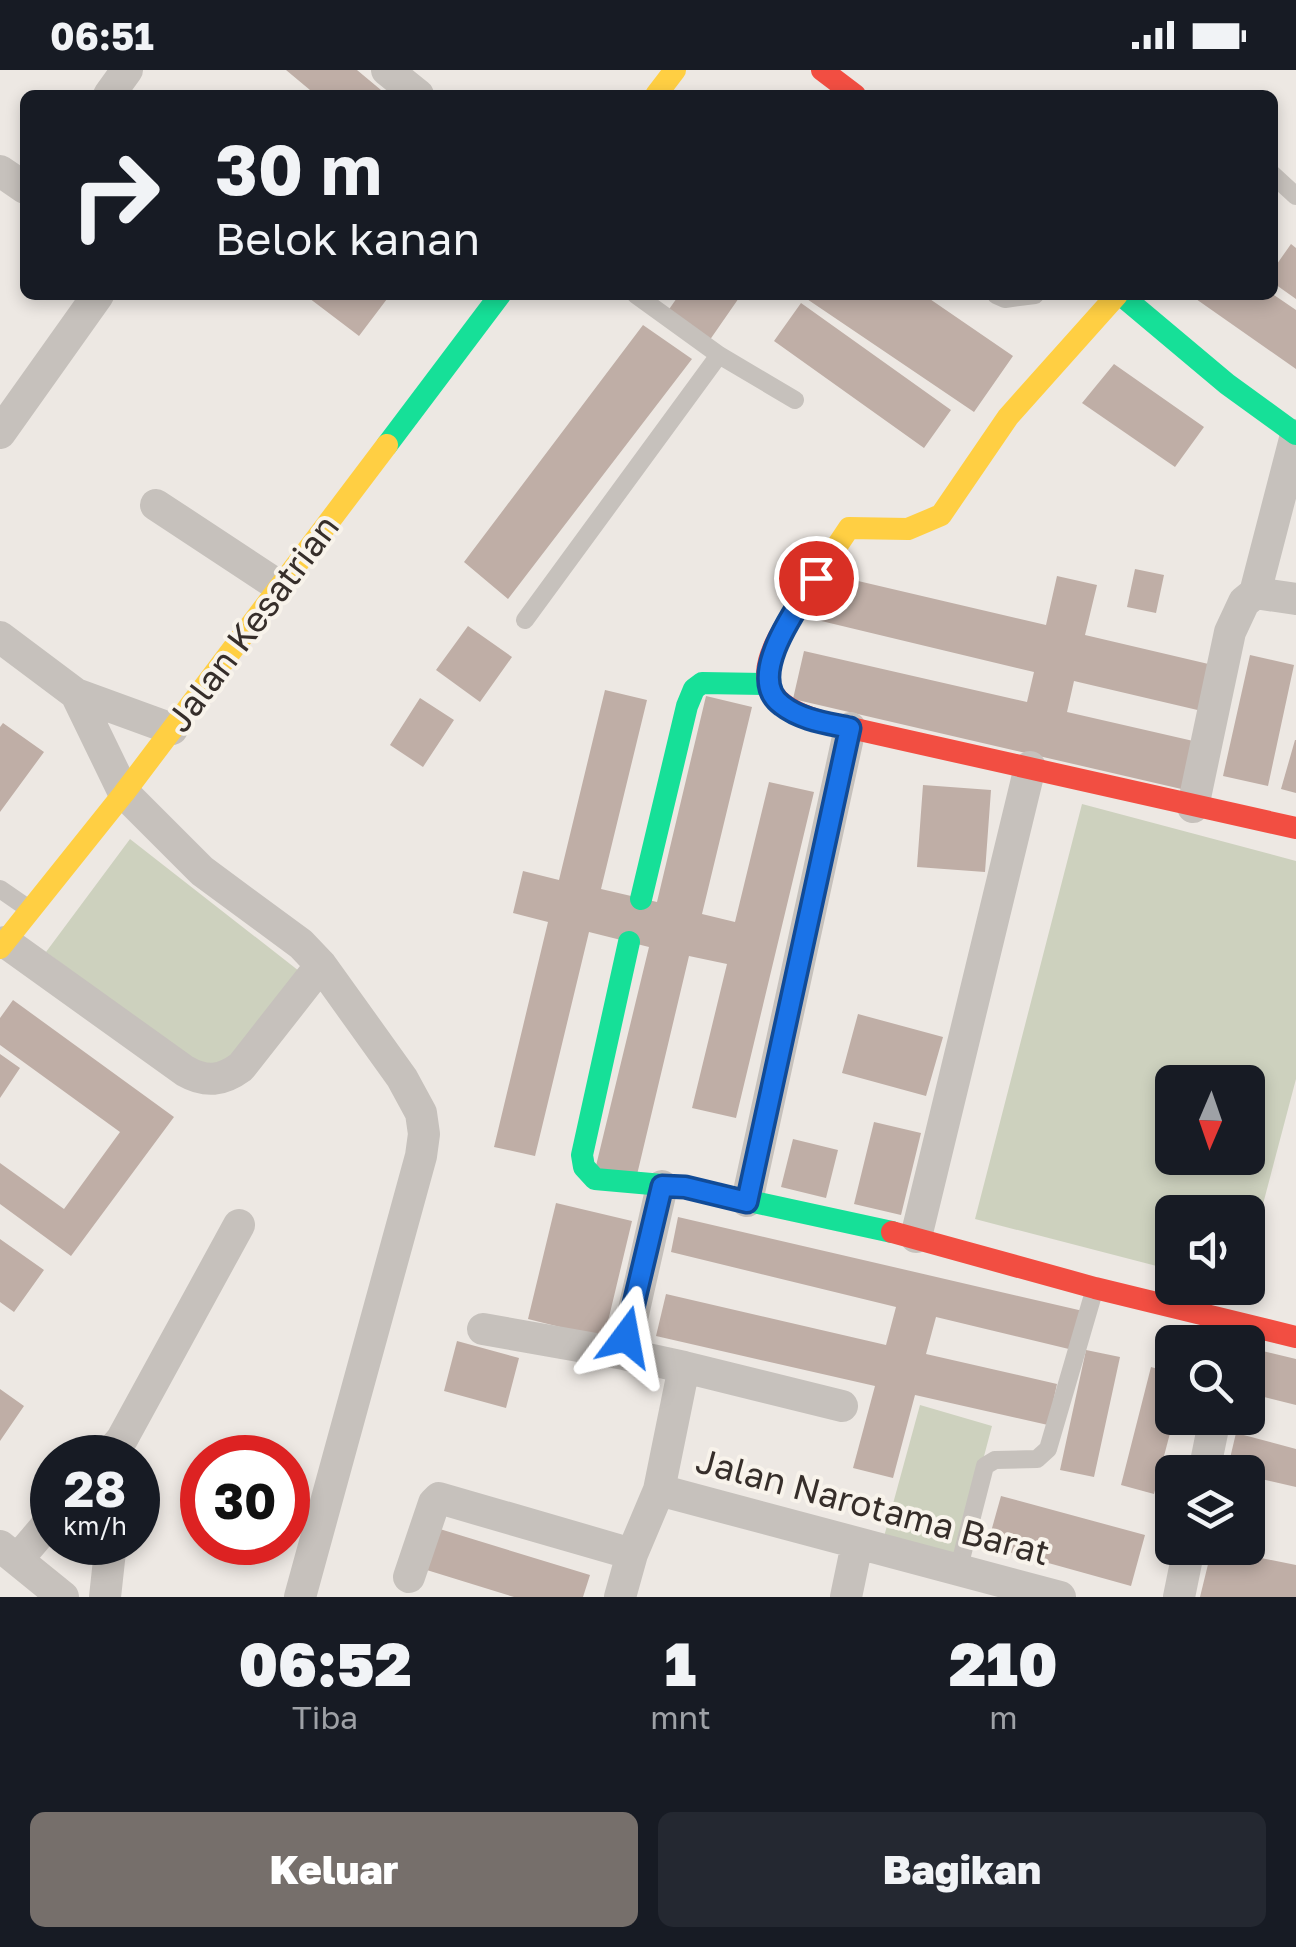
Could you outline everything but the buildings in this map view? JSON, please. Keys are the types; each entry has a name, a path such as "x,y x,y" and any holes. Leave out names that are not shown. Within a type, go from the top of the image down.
{"street":[{"path":"387,70 412,90"},
{"path":"660,90 675,70"},
{"path":"822,70 849,90"},
{"path":"0,433 94,300"},
{"name":"Jalan Kesatrian","path":"2,945 124,793 496,300"},
{"path":"1114,300 1008,417 941,515 926,526 907,532 850,528 800,603 770,660 768,684 782,706 803,717 1296,828"},
{"path":"1125,300 1296,435 1255,594 1244,602 1230,632 1193,807"},
{"path":"156,505 279,586"},
{"path":"1255,594 1296,600"},
{"path":"0,637 76,694 172,729"},
{"path":"641,899 686,706 694,689 702,683 768,684"},
{"path":"76,694 124,793 202,871 301,944 322,965 402,1078 421,1113 421,1156 300,1597"},
{"path":"747,1202 850,728"},
{"path":"916,1238 1030,767"},
{"path":"629,942 582,1154 584,1167 595,1179 685,1187 916,1238 1096,1288 1209,1325"},
{"path":"2,945 185,1072 215,1080 228,1077 241,1067 322,965"},
{"path":"624,1354 662,1186"},
{"path":"125,1435 239,1225"},
{"path":"483,1329 624,1354 842,1406"},
{"path":"1265,1335 1296,1337"},
{"path":"659,1490 684,1367"},
{"name":"Jalan Narotama Barat","path":"620,1597 632,1554 659,1490 958,1570 1012,1591 1060,1597"},
{"path":"409,1577 434,1502 439,1498 632,1554"},
{"path":"30,1536 9,1552 63,1597"},
{"path":"846,1597 858,1544"},
{"path":"105,1597 108,1565"},
{"path":"1179,1597 1186,1565"}],"lane":[{"path":"643,300 719,355 795,400"},
{"path":"524,620 719,355"},
{"path":"0,890 30,910"},
{"path":"958,1570 985,1466 996,1460 1038,1460 1048,1449 1096,1288"}],"green space":[{"path":"1082,804 1296,861 1296,1079 1265,1197 1155,1195 1155,1266 975,1219"},
{"path":"130,839 299,971 214,1077 46,952"},
{"path":"920,1405 992,1426 956,1562 882,1544"}],"traffic: fast":[{"path":"387,445 496,300"},
{"path":"1127,300 1227,384 1296,434"},
{"path":"641,899 694,689 702,683 768,684"},
{"path":"629,942 582,1155 584,1167 595,1179 685,1187 892,1232"}],"traffic: slow":[{"path":"660,90 675,70"},
{"path":"805,594 849,528 908,529 941,515 1008,417 1113,300"},
{"path":"0,948 124,793 387,445"}],"traffic: jam":[{"path":"822,70 848,90"},
{"path":"805,594 780,635 767,670 769,686 778,700 796,712 824,722 1296,828"},
{"path":"892,1232 1095,1288 1296,1337"}],"route":[{"path":"626,1337 662,1186 685,1187 747,1202 850,728 803,717 782,706 768,684 770,660 816,578"}]}
